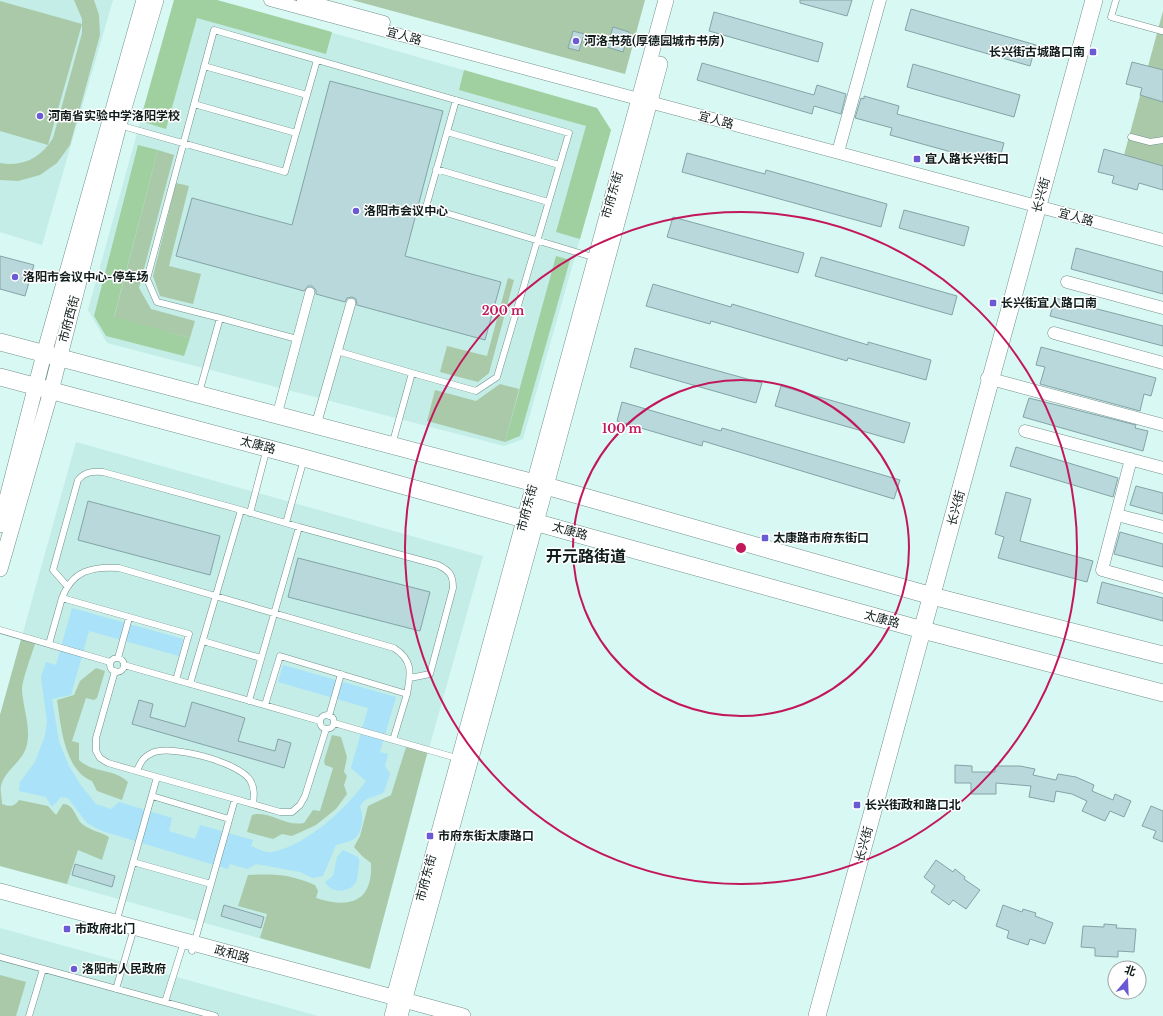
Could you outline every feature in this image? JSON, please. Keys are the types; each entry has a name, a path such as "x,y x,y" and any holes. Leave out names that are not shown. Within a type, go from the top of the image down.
{"main road":[{"name":"长兴街","path":"927,594 989,378 1083,0"},
{"name":"长兴街","path":"817,1016 927,594 1034,202 1094,0"},
{"path":"0,342 392,445 927,594 1163,656"},
{"name":"太康路","path":"0,377 530,520 918,629 1163,693"},
{"name":"长兴街","path":"806,1016 918,629"}],"street":[{"name":"市府西街","path":"0,525 52,356 114,124 144,0"},
{"name":"市府西街","path":"114,124 156,0"},
{"name":"宜人路","path":"270,0 839,149 1034,202 1163,240"},
{"name":"宜人路","path":"303,0 646,98"},
{"name":"市府东街","path":"646,98 666,0"},
{"name":"市府东街","path":"398,1007 601,259 646,98 676,0"},
{"path":"839,149 880,0"},
{"name":"宜人路","path":"1034,202 1163,234"},
{"path":"1067,282 1163,308"},
{"path":"277,415 310,292"},
{"path":"316,425 351,303"},
{"path":"1054,333 1163,363"},
{"path":"989,378 1163,425"},
{"name":"市府西街","path":"0,569 43,388"},
{"path":"1025,431 1163,468"},
{"path":"1131,459 1102,570 1163,587"},
{"path":"1117,515 1163,527"},
{"name":"政和路","path":"0,891 115,926 398,1007 436,1016"},
{"name":"政和路","path":"0,900 115,926 132,935 189,947"},
{"name":"政和路","path":"398,1007 464,1016"}],"lane":[{"path":"1116,0 1111,18 1163,32"},
{"path":"297,339 157,302 147,279 214,30 568,133 497,377 476,391 337,351"},
{"path":"114,124 285,172 317,60"},
{"path":"204,66 307,95"},
{"path":"456,100 426,207 601,259"},
{"path":"194,104 296,133"},
{"path":"447,132 559,165"},
{"path":"1131,137 1150,142 1163,140"},
{"path":"436,170 548,202"},
{"path":"199,394 220,318"},
{"path":"392,445 412,373"},
{"path":"250,513 267,448"},
{"path":"286,523 304,458"},
{"path":"67,586 53,570 78,480 83,474 93,471 103,472 438,565 448,570 453,577 453,588 430,674 410,678"},
{"path":"190,684 241,510"},
{"path":"249,700 299,527"},
{"path":"49,644 62,598 67,586 86,571 106,567 119,568 216,595 394,648 402,654 408,663 410,678 407,694 389,739"},
{"path":"62,598 129,620 189,634 176,680"},
{"path":"118,658 129,620"},
{"path":"0,630 110,662"},
{"path":"203,641 261,658"},
{"path":"265,705 280,656 340,677 407,694"},
{"path":"110,662 113,659 118,658"},
{"path":"118,658 122,660 124,665 320,721"},
{"path":"110,662 110,667 115,671 121,670 124,665"},
{"path":"115,671 96,738 96,751 100,758 108,763 235,799 286,812 292,812 300,805 305,796 326,729"},
{"path":"329,716 340,677"},
{"path":"329,716 333,719 334,723 464,760"},
{"path":"320,721 323,717 329,716"},
{"path":"320,721 322,727 326,729"},
{"path":"326,729 330,729 334,723"},
{"path":"137,771 140,762 144,758 158,751 178,751 227,765 244,774 253,787 255,793 254,804"},
{"path":"115,926 157,777"},
{"path":"152,796 229,819"},
{"path":"165,1002 189,947 211,884 235,799"},
{"path":"133,862 211,884"},
{"path":"116,989 132,935"},
{"path":"0,957 215,1016"},
{"path":"30,1016 43,969"}],"shaded area":[{"name":"河南省实验中学洛阳学校","path":"0,0 113,0 42,245 0,232"},
{"path":"74,0 94,0 99,15 100,35 70,145 57,163 40,175 18,181 0,180 0,163 16,164 31,160 43,151 53,138 82,33 82,19"},
{"path":"174,0 217,0 597,108 611,130 523,439 504,446 107,343 88,310"},
{"path":"352,0 645,0 625,74"},
{"path":"0,1 82,24 48,145 0,131"},
{"path":"1163,11 1163,167 1124,155"},
{"path":"158,150 174,155 139,288 151,309 195,321 190,338 114,318"},
{"path":"176,183 189,186 169,266 201,274 193,304 160,296 153,276"},
{"path":"508,278 514,280 489,373 478,382 440,372 447,346 487,356"},
{"path":"500,384 519,389 505,442 427,421 435,390 476,401"},
{"path":"76,442 483,556 426,759 370,969 0,866 0,715"},
{"path":"22,636 36,640 22,685 28,726 28,741 24,753 5,776 1,786 2,804 12,806 19,800 48,806 56,815 63,804 67,805 72,808 82,824 109,837 102,860 78,850 67,884 0,866 0,715"},
{"path":"96,668 105,671 97,698 94,700 86,698 72,741 79,743 79,760 91,767 117,775 128,782 122,800 97,791 92,781 75,767 62,734 57,700 74,695 80,681"},
{"path":"332,735 341,737 347,757 344,772 347,776 344,785 347,794 336,809 316,825 292,836 282,834 273,839 247,832 252,815 265,815 297,824 304,823 313,810 320,811 333,768 325,765 324,761"},
{"path":"407,744 428,750 370,969 260,938 267,914 238,906 248,875 282,876 306,881 315,885 318,891 316,898 339,903 357,899 363,894 368,886 371,876 371,863 354,847 360,836 368,806 391,795"},
{"name":"洛阳市人民政府","path":"0,928 173,976 318,1016 0,1016"},
{"path":"0,975 26,982 16,1016 0,1016"}],"green space":[{"path":"174,0 217,0 332,32 326,54 197,18 166,129 140,121"},
{"path":"464,70 597,108 611,130 580,239 556,232 586,126 459,90"},
{"path":"138,145 158,150 114,317 190,338 184,356 106,336 94,316"},
{"path":"556,256 570,260 520,436 505,442"}],"water":[{"path":"72,608 183,639 179,656 89,631 71,695 52,699 59,742 69,766 80,784 96,804 111,809 119,802 172,818 169,831 195,839 200,825 253,840 251,846 264,851 272,852 285,848 312,834 325,824 348,803 366,781 351,768 368,708 278,682 283,665 396,697 380,752 388,754 385,766 390,774 384,792 367,799 362,803 360,807 362,824 359,833 352,840 336,845 323,876 313,878 300,872 256,864 247,869 230,864 228,869 102,831 87,823 68,798 61,797 52,807 46,797 19,791 20,782 35,762 45,736 47,721 41,677 46,662 56,665"},
{"path":"343,850 358,857 359,863 356,882 353,886 340,891 332,889 325,882 333,876 337,857"}],"building":[{"path":"800,0 852,0 847,16 800,3"},
{"path":"911,9 1036,45 1030,66 905,30"},
{"path":"714,12 823,43 818,62 709,31"},
{"path":"613,27 629,32 623,52 607,47"},
{"name":"河洛书苑(厚德园城市书房)","path":"573,31 584,34 579,51 568,48"},
{"path":"1132,62 1163,70 1163,102 1140,95 1142,88 1126,84"},
{"path":"702,63 814,95 817,85 846,94 841,114 814,106 812,114 697,80"},
{"path":"913,64 1020,95 1014,117 907,87"},
{"name":"洛阳市会议中心","path":"330,81 443,111 405,256 501,282 485,340 357,305 356,299 352,297 347,298 345,302 316,294 316,290 312,286 308,286 304,291 176,256 192,198 292,225"},
{"path":"864,96 899,106 897,114 1004,143 998,165 890,135 892,128 855,118 861,98 864,99"},
{"path":"1104,149 1163,166 1163,190 1139,183 1137,190 1112,183 1114,176 1098,172"},
{"path":"687,153 765,174 766,170 887,204 881,227 682,172"},
{"path":"904,210 969,227 964,246 899,228"},
{"path":"673,217 804,253 798,273 667,237"},
{"path":"1076,248 1163,272 1163,294 1071,269"},
{"name":"洛阳市会议中心-停车场","path":"0,256 34,265 25,296 0,289"},
{"path":"821,257 957,296 952,315 815,276"},
{"path":"653,284 731,307 732,304 868,345 868,342 931,360 926,380 848,358 847,361 711,321 710,324 646,306"},
{"path":"1055,298 1163,326 1163,346 1050,316"},
{"path":"1041,347 1156,378 1151,396 1144,394 1140,411 1040,384 1045,367 1036,365"},
{"path":"635,348 762,383 756,403 630,367"},
{"path":"781,386 910,423 904,443 775,406"},
{"path":"1029,398 1136,425 1135,428 1148,431 1143,451 1023,417"},
{"path":"622,402 721,431 722,428 900,480 894,499 703,441 702,446 617,421"},
{"path":"1016,447 1118,478 1113,497 1010,466"},
{"path":"1136,486 1163,493 1163,514 1130,505"},
{"path":"1006,492 1031,499 1020,541 1093,561 1087,582 998,558 1004,537 995,534"},
{"path":"88,501 220,536 210,575 78,540"},
{"path":"1120,532 1163,544 1163,567 1114,554"},
{"path":"298,558 430,592 420,631 288,597"},
{"path":"1102,582 1163,598 1163,621 1097,603"},
{"path":"139,700 153,704 150,717 185,727 192,702 245,718 238,741 275,751 278,739 291,743 284,768 132,724"},
{"path":"955,765 972,766 972,772 995,772 995,766 1020,766 1035,769 1033,775 1056,780 1058,774 1076,777 1094,785 1092,791 1113,800 1115,794 1131,801 1124,817 1110,811 1105,821 1082,811 1087,801 1072,794 1056,791 1054,802 1029,797 1031,786 996,783 996,794 971,794 971,783 955,783"},
{"path":"1151,806 1163,811 1163,842 1153,838 1156,831 1142,826"},
{"path":"936,860 953,872 955,869 965,877 964,879 980,890 966,909 953,900 949,905 931,892 935,886 924,877"},
{"path":"75,864 115,876 112,887 72,875"},
{"path":"224,905 264,917 261,928 221,916"},
{"path":"1003,905 1022,912 1023,909 1036,913 1035,916 1053,923 1045,944 1030,939 1028,945 1007,938 1009,931 996,926"},
{"path":"1104,924 1117,925 1116,928 1136,929 1134,952 1118,951 1118,957 1095,956 1095,948 1081,947 1083,926 1104,927"}],"place":[{"name":"河洛书苑(厚德园城市书房)","path":"576,41"},
{"name":"长兴街古城路口南","path":"1093,52"},
{"name":"河南省实验中学洛阳学校","path":"40,116"},
{"name":"宜人路长兴街口","path":"917,159"},
{"name":"洛阳市会议中心","path":"356,211"},
{"name":"洛阳市会议中心-停车场","path":"15,277"},
{"name":"长兴街宜人路口南","path":"993,303"},
{"name":"太康路市府东街口","path":"765,538"},
{"name":"长兴街政和路口北","path":"857,805"},
{"name":"市府东街太康路口","path":"430,836"},
{"name":"市政府北门","path":"67,929"},
{"name":"洛阳市人民政府","path":"74,969"}],"district":[{"name":"开元路街道","path":"586,556"}]}
